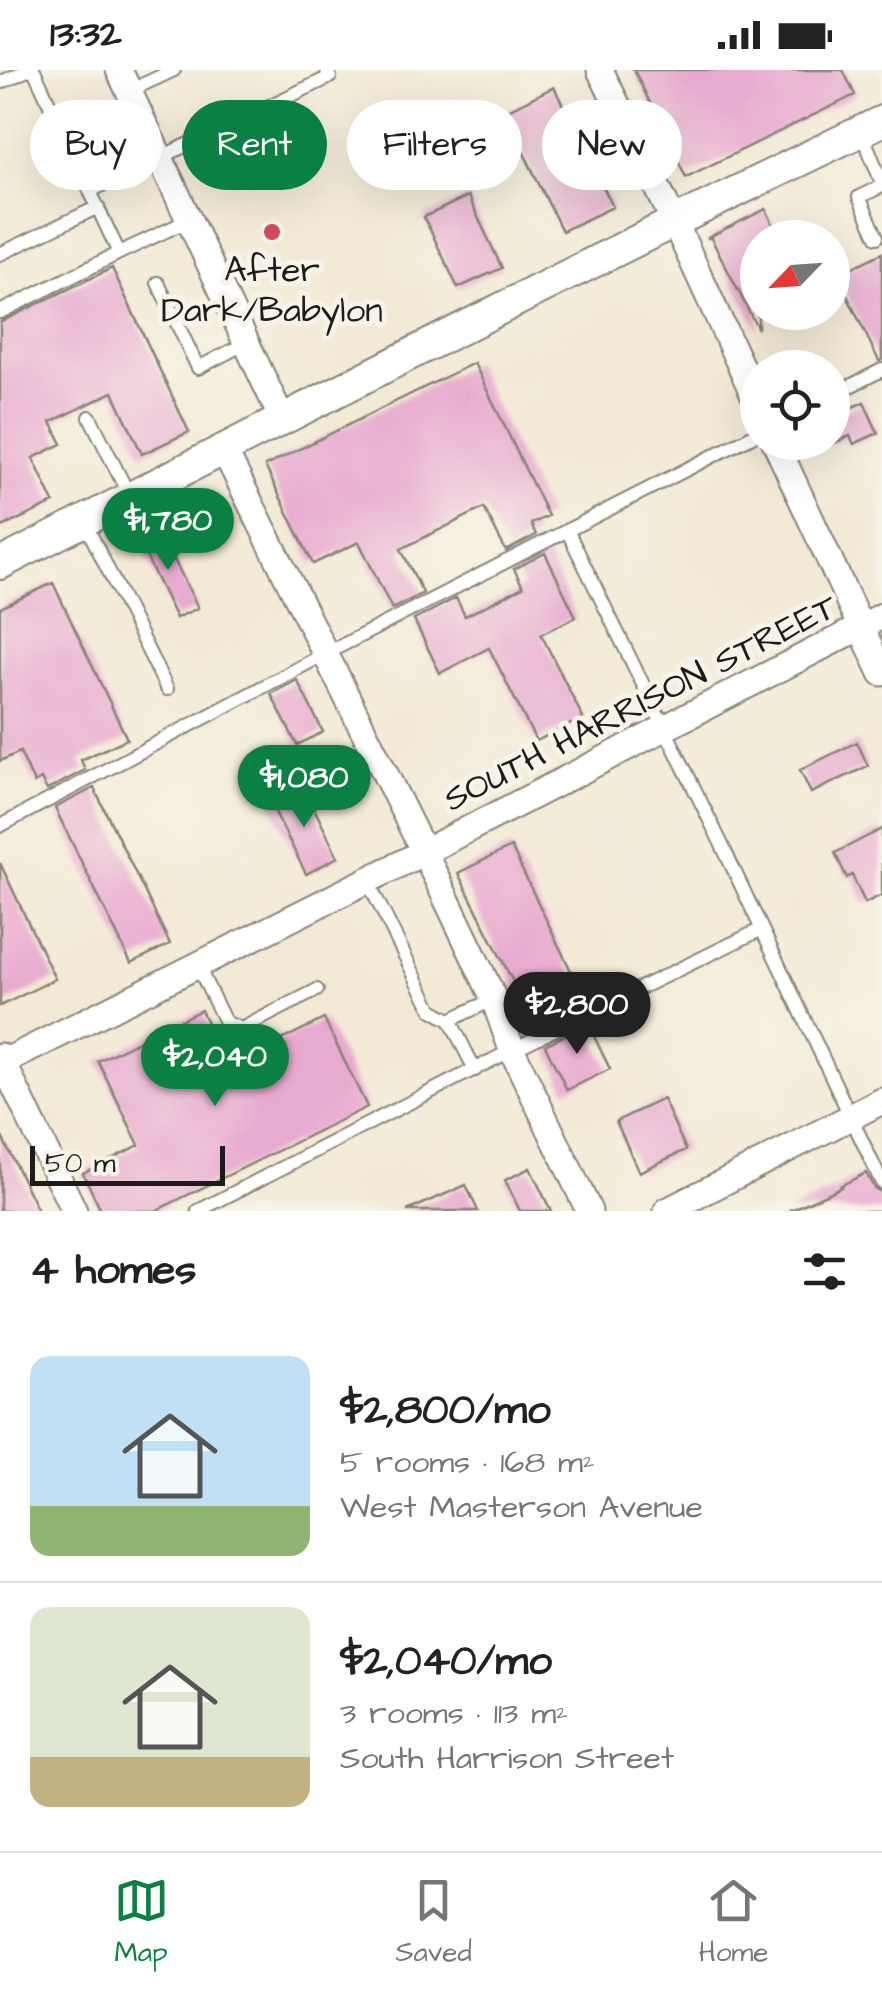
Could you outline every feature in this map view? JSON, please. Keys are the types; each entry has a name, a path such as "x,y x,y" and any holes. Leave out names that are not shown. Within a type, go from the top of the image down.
{"street":[{"path":"600,70 740,365"},
{"path":"0,564 674,220 872,125"},
{"path":"162,162 282,419"},
{"path":"223,448 424,852 494,999 512,1050 590,1211"},
{"path":"785,460 871,622 882,673"},
{"name":"SOUTH HARRISON STREET","path":"1,1061 424,852 871,622"},
{"path":"1,1061 74,1211"},
{"path":"666,1211 882,1101"}],"lane":[{"path":"0,83 31,70 119,253"},
{"path":"124,80 174,70"},
{"path":"162,157 330,76 327,70"},
{"path":"872,125 882,185 859,196 877,237"},
{"path":"0,254 98,207"},
{"path":"0,312 189,220"},
{"path":"158,284 198,368 246,343"},
{"path":"850,386 882,370"},
{"path":"90,418 130,497"},
{"path":"0,826 325,654 740,442"},
{"path":"84,521 168,690"},
{"path":"567,530 882,1183"},
{"path":"367,880 432,1010 450,1020 475,1070"},
{"path":"198,1211 512,1050 762,928"},
{"path":"197,965 225,1022 241,1030 317,990"},
{"path":"450,1020 494,999"}],"building":[{"path":"634,70 843,70 855,95 686,177 682,169 682,100 649,100"},
{"path":"554,87 560,100 542,100 542,190 522,149 522,103"},
{"path":"542,190 605,190 613,207 562,231"},
{"path":"468,196 502,268 458,288 424,217"},
{"path":"766,209 771,220 744,220"},
{"path":"740,222 740,294 711,238 707,238"},
{"path":"882,253 879,361 850,302 850,269"},
{"path":"112,268 189,432 142,454 113,392 51,422 62,444 33,458 54,503 0,528 0,322"},
{"path":"474,363 548,516 531,524 536,535 506,551 484,508 401,549 423,593 392,609 359,542 313,564 265,466"},
{"path":"864,402 878,433 854,444 850,436 850,408"},
{"path":"159,529 198,608 176,618 137,538"},
{"path":"545,553 576,617 541,634 583,718 536,741 489,648 440,673 414,620 456,598 465,616 523,587 514,569"},
{"path":"53,583 127,739 81,760 85,770 47,790 41,779 34,783 20,752 0,761 0,608"},
{"path":"297,680 323,732 297,745 271,694"},
{"path":"857,742 868,766 811,793 800,770"},
{"path":"303,786 338,857 306,874 270,802"},
{"path":"94,788 170,944 131,963 55,808"},
{"path":"882,829 882,895 865,903 852,875 847,878 835,853"},
{"path":"511,847 586,1002 536,1027 458,873"},
{"path":"0,863 55,979 0,1006"},
{"path":"201,1010 228,1066 324,1019 367,1107 155,1211 101,1211 83,1173 139,1145 98,1061"},
{"path":"588,1024 610,1069 567,1090 545,1045"},
{"path":"663,1099 686,1150 639,1172 616,1121"},
{"path":"0,1133 38,1211 0,1211"},
{"path":"530,1168 551,1211 520,1211 505,1180"},
{"path":"866,1173 874,1188 882,1193 882,1211 789,1211 841,1187"},
{"path":"466,1185 478,1211 407,1211"}],"place":[{"name":"After Dark/Babylon","path":"272,232"}]}
